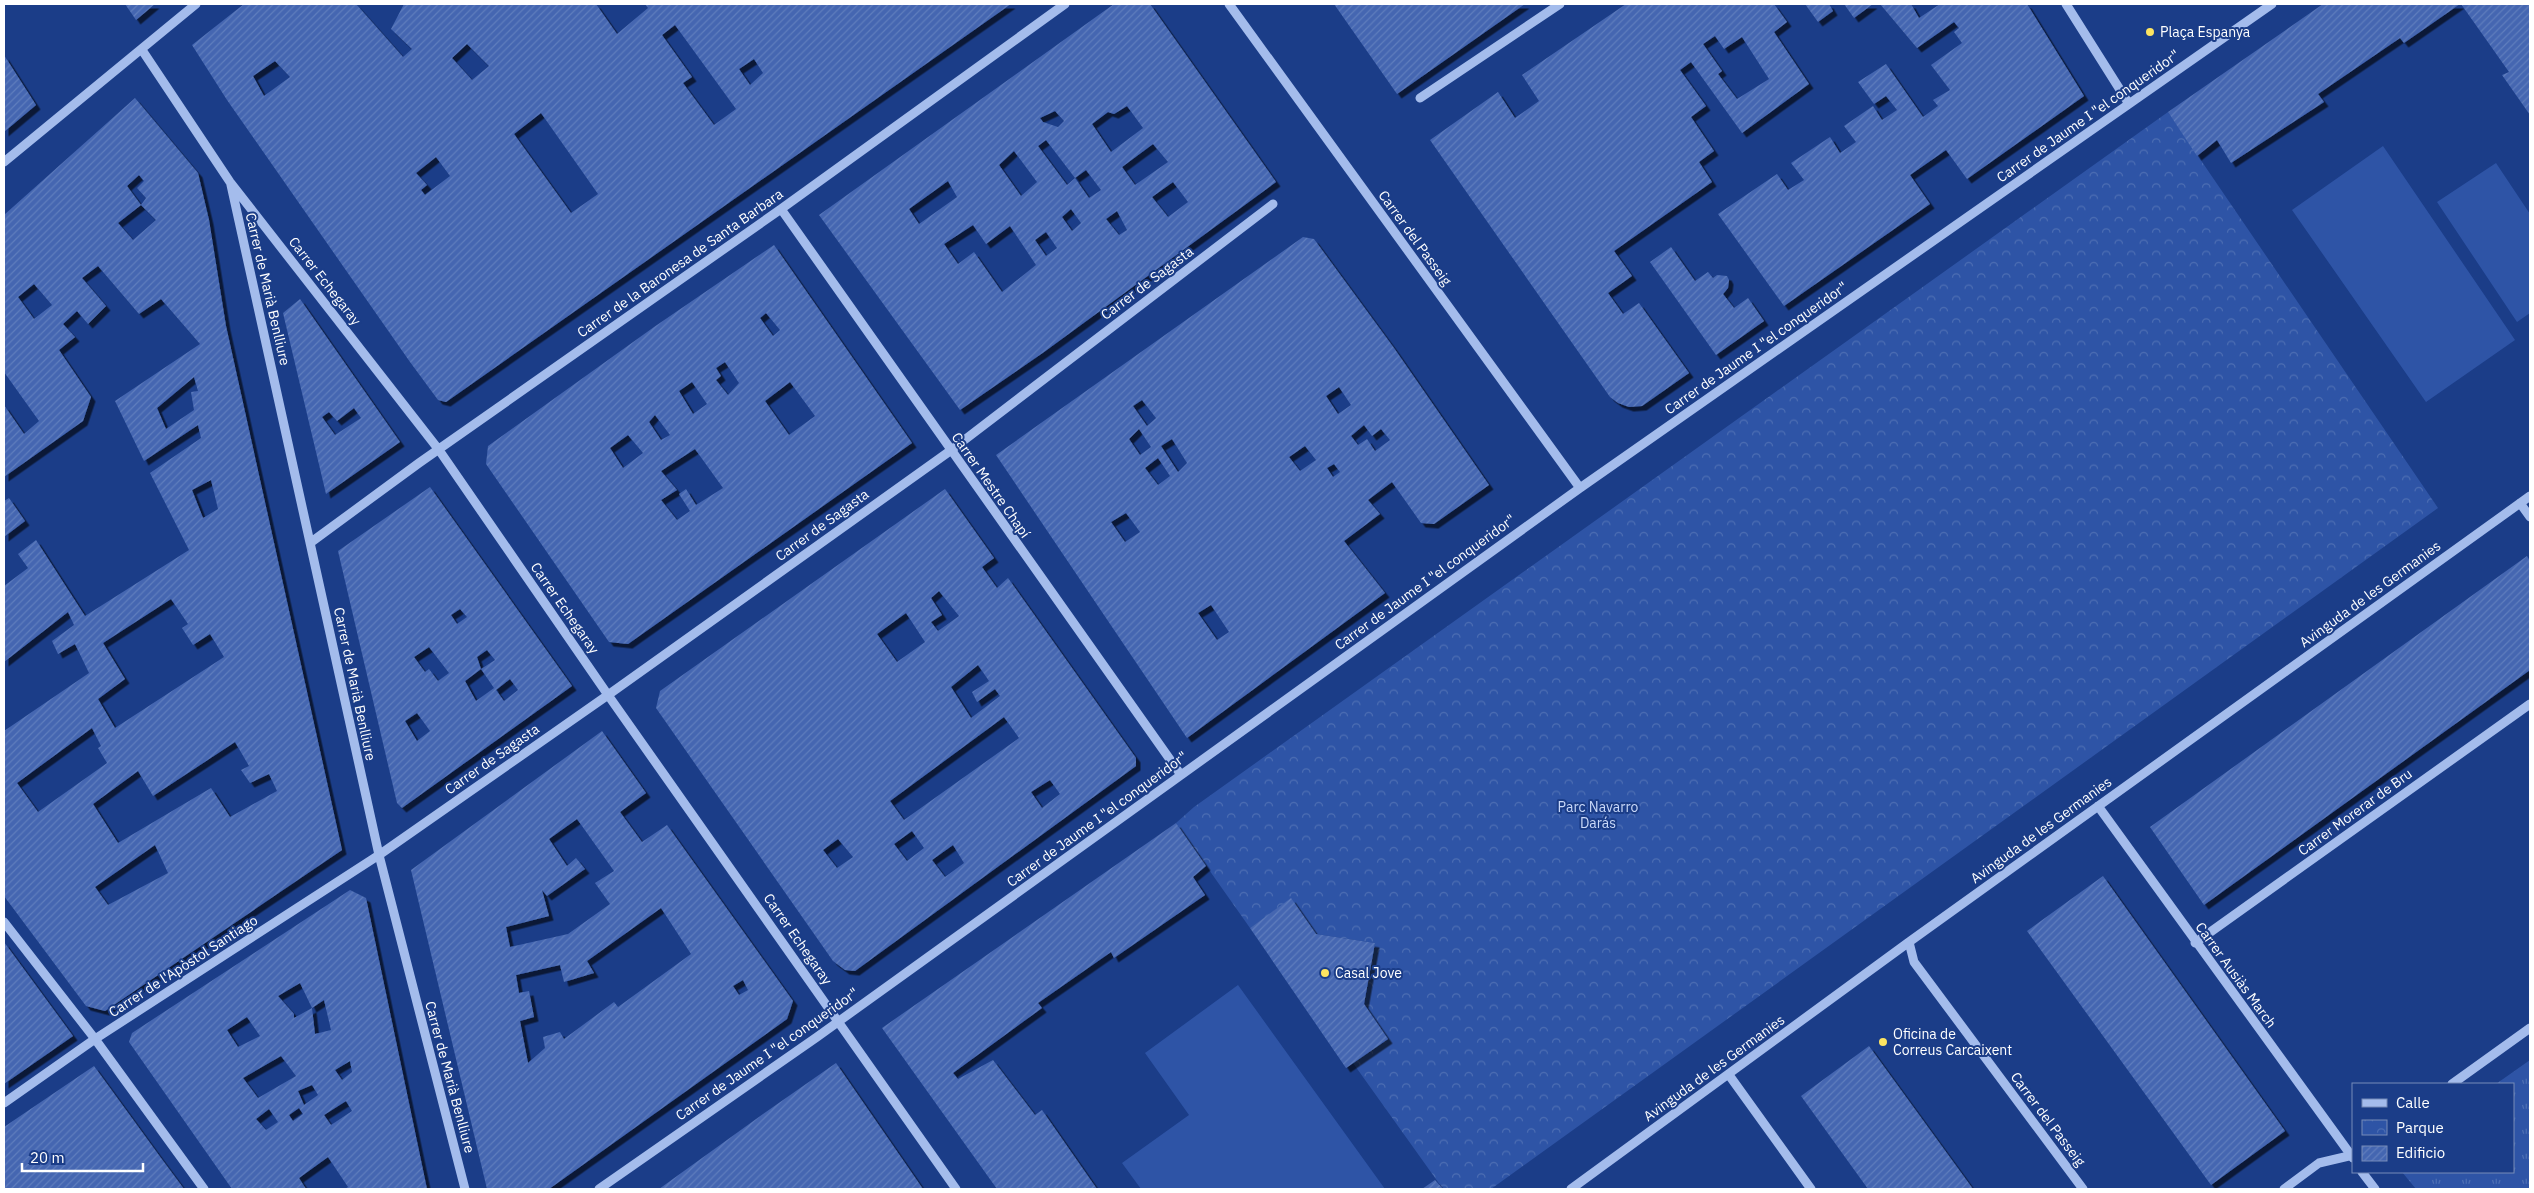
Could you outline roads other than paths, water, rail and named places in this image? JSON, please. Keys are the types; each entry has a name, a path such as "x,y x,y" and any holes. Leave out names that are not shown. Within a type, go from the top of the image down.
{"street":[{"path":"4,162 196,4"},
{"name":"Carrer de la Baronesa de Santa Barbara","path":"310,542 780,209 1065,4"},
{"name":"Carrer del Passeig","path":"1229,4 1580,488"},
{"path":"1420,98 1560,4"},
{"path":"2066,4 2129,104"},
{"name":"Carrer de Jaume I \"el conqueridor\"","path":"599,1189 839,1020 1580,488 2272,4"},
{"name":"Carrer Echegaray","path":"142,50 230,182 439,450 608,695 839,1020 956,1189"},
{"name":"Carrer de Marià Benlliure","path":"230,182 379,855 465,1189"},
{"name":"Carrer de Sagasta","path":"379,855 608,695 950,451 1272,204"},
{"name":"Carrer Mestre Chapí","path":"780,209 1181,775"},
{"name":"Avinguda de les Germanies","path":"1571,1189 1909,942 2530,496"},
{"path":"2520,503 2530,517"},
{"name":"Carrer Morerar de Bru","path":"2195,943 2530,704"},
{"name":"Carrer Ausiàs March","path":"2098,806 2195,943 2352,1157"},
{"name":"Carrer de l'Apòstol Santiago","path":"4,1103 95,1040 379,855"},
{"path":"4,922 95,1040 204,1189"},
{"name":"Carrer del Passeig","path":"1909,942 1914,962 2083,1189"},
{"path":"2453,1083 2530,1028"},
{"path":"1729,1075 1811,1189"},
{"path":"2284,1189 2319,1163 2352,1157"},
{"path":"2363,1173 2375,1189"}],"place":[{"name":"Plaça Espanya","path":"2150,32"},
{"name":"Casal Jove","path":"1325,973"},
{"name":"Oficina de Correus Carcaixent","path":"1883,1042"}],"park label":[{"name":"Parc Navarro Darás","path":"1598,816"}]}
